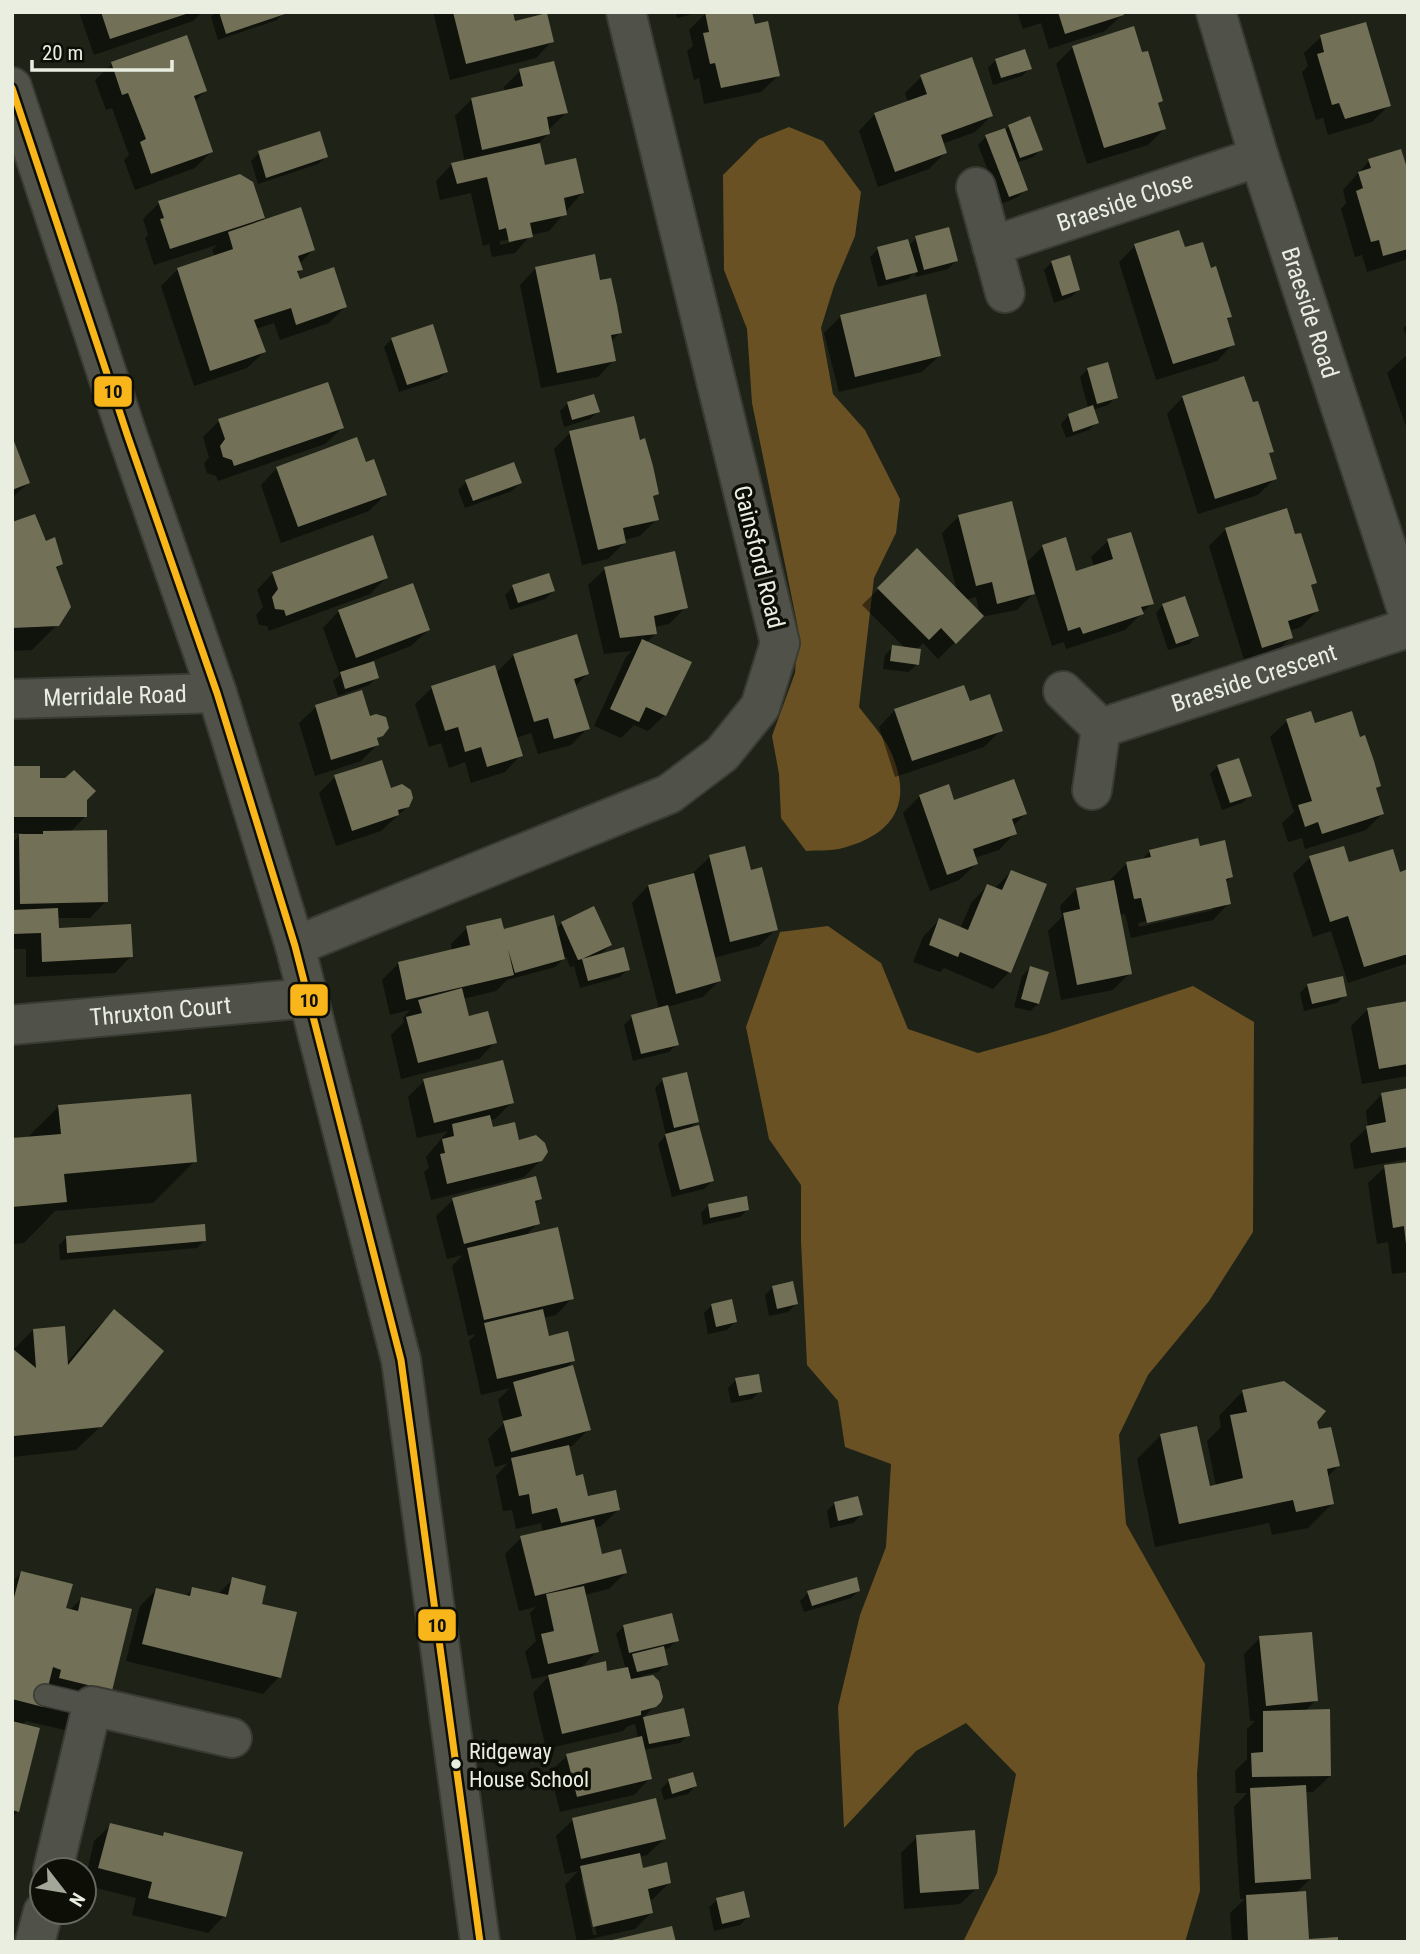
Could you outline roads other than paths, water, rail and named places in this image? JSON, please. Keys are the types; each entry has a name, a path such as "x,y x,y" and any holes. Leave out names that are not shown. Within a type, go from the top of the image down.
{"street":[{"name":"Gainsford Road","path":"295,946 669,794 722,754 760,707 780,643 626,12"},
{"name":"Braeside Road","path":"1216,12 1259,158 1408,613"},
{"path":"12,88 128,437 217,692 295,946 401,1360 480,1942"},
{"name":"Braeside Close","path":"992,246 1259,158"},
{"path":"976,187 1005,293"},
{"name":"Braeside Crescent","path":"1101,728 1408,628"},
{"path":"1063,691 1101,728 1092,790"},
{"name":"Merridale Road","path":"12,699 217,692"},
{"name":"Thruxton Court","path":"12,1025 308,998"},
{"path":"56,1856 92,1706 232,1738"}],"lane":[{"path":"45,1695 92,1706"}],"place":[{"name":"Ridgeway House School","path":"456,1764"}]}
